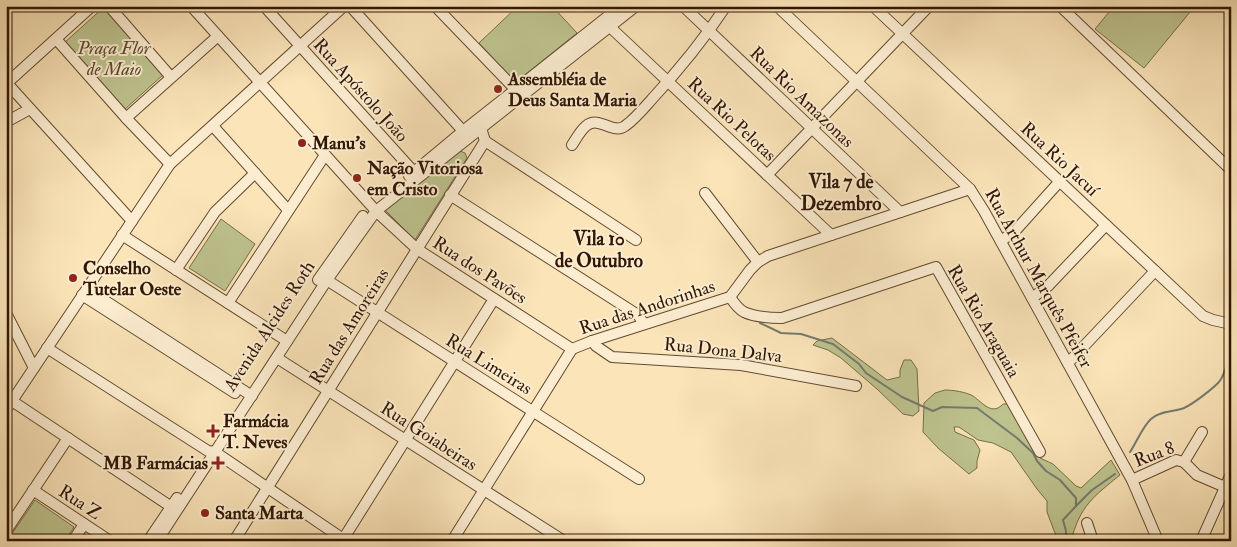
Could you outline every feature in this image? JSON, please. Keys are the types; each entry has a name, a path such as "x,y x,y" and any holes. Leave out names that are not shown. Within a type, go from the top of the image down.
{"street":[{"path":"92,6 7,83 132,221"},
{"path":"109,6 171,77"},
{"name":"Rua dos Pavões","path":"190,6 373,209 417,248 572,350"},
{"name":"Rua Apóstolo João","path":"264,6 414,172"},
{"path":"6,410 170,164 344,6"},
{"path":"350,6 463,131"},
{"path":"435,6 516,90"},
{"path":"373,209 461,144 478,125 516,90 622,6"},
{"path":"373,209 463,131 478,125 636,6"},
{"name":"Rua Rio Amazonas","path":"683,6 900,212"},
{"path":"572,145 585,127 592,123 601,123 616,129 623,128 632,120 668,82 709,31 726,6"},
{"name":"Rua Arthur Marquês Pfeifer","path":"777,6 970,189 984,210 1132,480 1158,541"},
{"name":"Rua Rio Jacuí","path":"873,6 1203,316 1231,324"},
{"path":"767,174 929,6"},
{"path":"1060,6 1231,170"},
{"name":"Rua Rio Pelotas","path":"610,27 831,235"},
{"path":"126,118 218,36"},
{"path":"56,40 170,164"},
{"path":"6,122 30,109"},
{"path":"478,125 485,141 636,240"},
{"path":"213,126 288,210"},
{"name":"Rua das Amoreiras","path":"234,541 485,141"},
{"path":"461,144 475,157"},
{"path":"228,303 325,155"},
{"path":"176,270 215,212 255,173"},
{"path":"1001,241 1016,230 1060,181"},
{"name":"Rua das Andorinhas","path":"572,350 592,340 730,297 758,262 768,256 970,189"},
{"path":"704,193 758,262"},
{"path":"450,196 638,315 644,324"},
{"name":"Avenida Alcides Roth","path":"157,541 174,509 324,278 373,209"},
{"path":"1032,298 1048,286 1106,225"},
{"path":"122,236 285,339"},
{"name":"Rua Rio Araguaia","path":"730,297 737,307 745,312 782,318 936,267 1040,452"},
{"path":"1068,363 1155,271"},
{"name":"Rua Limeiras","path":"324,278 639,479"},
{"path":"85,292 247,397"},
{"path":"47,348 212,451 344,540 494,299"},
{"path":"6,313 34,368"},
{"name":"Avenida Alcides Roth","path":"247,397 277,358 285,339"},
{"name":"Rua Dona Dalva","path":"592,340 596,346 612,357 741,365 856,386"},
{"path":"452,541 572,350"},
{"name":"Rua Goiabeiras","path":"277,358 564,541"},
{"path":"12,401 174,509"},
{"name":"Rua 8","path":"1132,480 1176,460 1184,462 1202,432"},
{"path":"6,531 68,438"},
{"path":"1184,462 1197,475 1225,487"},
{"path":"1201,541 1231,474"},
{"name":"Rua Z","path":"33,490 110,541"},
{"name":"Avenida Alcides Roth","path":"148,541 174,509"},
{"path":"1087,523 1093,541"},
{"path":"73,541 84,524"}],"green space":[{"path":"518,6 552,6 577,33 516,82 479,43"},
{"path":"1114,6 1195,6 1144,68 1095,29"},
{"name":"Praça Flor de Maio","path":"104,7 164,74 124,110 64,43"},
{"path":"460,151 465,153 467,158 415,240 384,209"},
{"path":"221,219 255,244 225,291 189,268"},
{"path":"832,338 887,380 900,377 900,370 904,360 911,360 917,369 919,411 913,416 903,414 841,358 828,350 813,345 817,341"},
{"path":"945,390 973,396 991,409 995,409 1003,404 1012,407 1040,458 1053,464 1076,486 1081,488 1111,460 1120,475 1095,496 1083,511 1071,541 1058,541 1047,512 1047,501 1011,452 993,443 978,440 959,427 954,427 955,432 974,440 980,450 977,468 969,474 938,448 923,432 924,403 935,393"},
{"path":"35,500 74,527 65,541 7,541"}],"waterway":[{"path":"760,323 781,333 801,334 833,344 859,364 866,373 902,397 933,411 942,407 977,408 1017,438 1033,453 1046,471 1060,480 1076,498 1076,506 1063,520 1066,541"},
{"path":"1130,452 1142,430 1154,416 1184,408 1202,397 1221,380 1231,359"},
{"path":"1076,506 1092,490 1115,474"}],"place":[{"name":"Assembléia de Deus Santa Maria","path":"498,89"},
{"name":"Manu's","path":"302,143"},
{"name":"Nação Vitoriosa em Cristo","path":"357,178"},
{"name":"Conselho Tutelar Oeste","path":"73,278"},
{"name":"Farmácia T. Neves","path":"213,431"},
{"name":"MB Farmácias","path":"218,463"},
{"name":"Santa Marta","path":"205,513"}],"district":[{"name":"Vila 7 de Dezembro","path":"841,192"},
{"name":"Vila 10 de Outubro","path":"599,249"}]}
